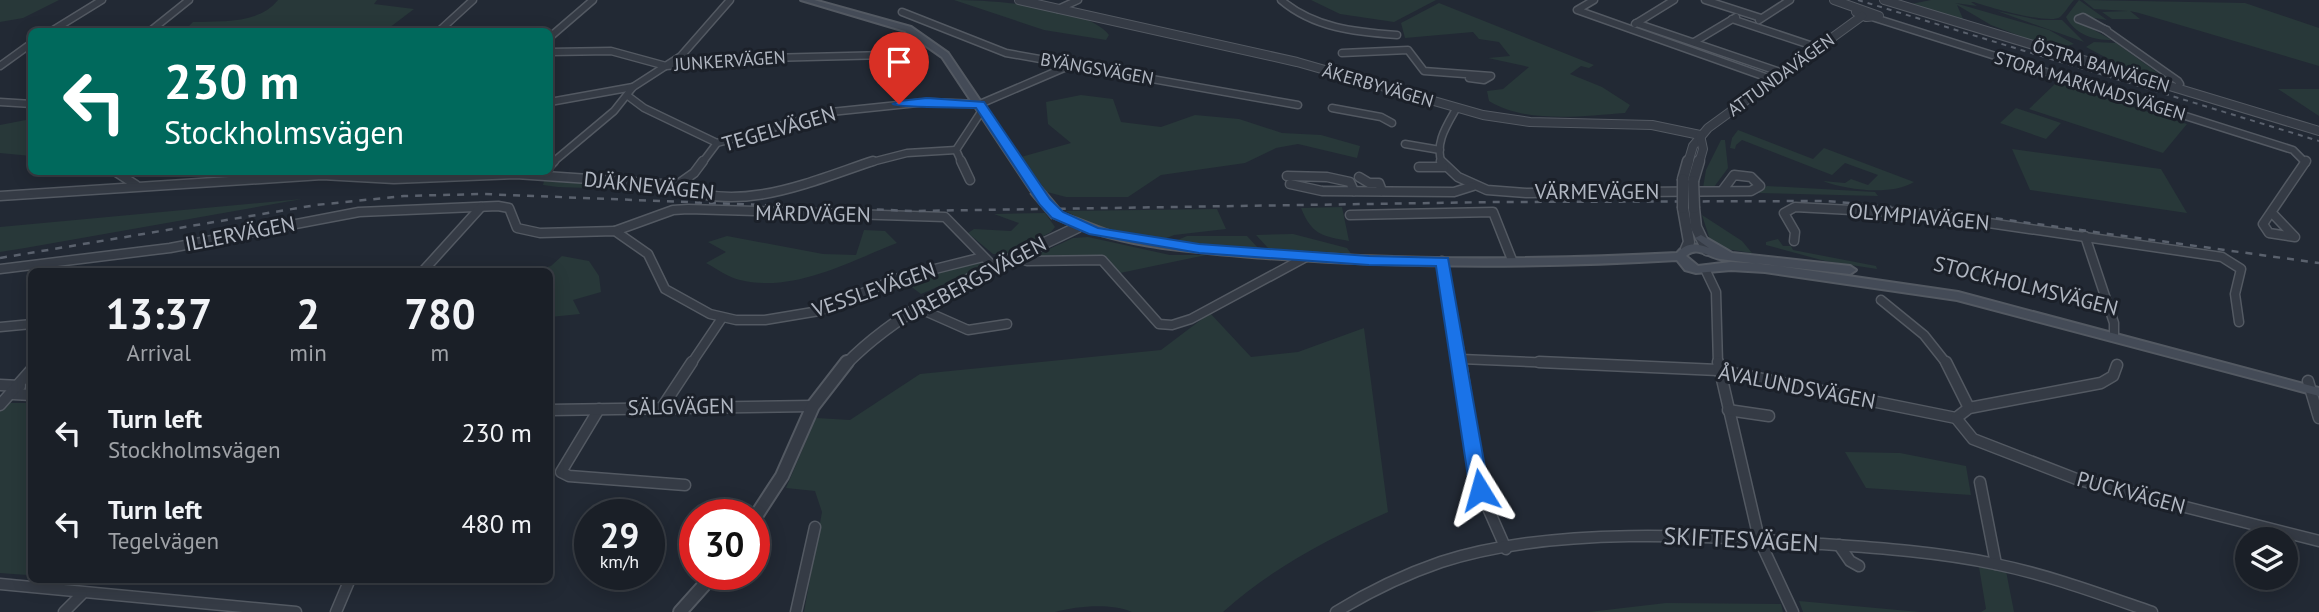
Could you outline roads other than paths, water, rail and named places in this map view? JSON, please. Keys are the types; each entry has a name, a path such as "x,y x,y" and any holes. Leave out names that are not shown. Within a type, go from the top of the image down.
{"main road":[{"path":"804,0 891,23 922,37 945,55 1035,189 1058,215 1078,226 1165,245 1306,257 1443,261 1715,257"},
{"path":"1701,238 1726,253 1786,261"},
{"path":"1684,256 1706,271 1715,257"},
{"name":"STOCKHOLMSVÄGEN","path":"1715,257 1765,268 1910,286 2115,333"},
{"name":"STOCKHOLMSVÄGEN","path":"1715,257 1786,261 1940,285 2314,387"}],"street":[{"path":"56,28 102,0"},
{"path":"154,28 189,0"},
{"path":"442,28 473,0"},
{"path":"553,34 593,0"},
{"path":"553,101 633,87 681,56 730,0"},
{"name":"ÅKERBYVÄGEN","path":"1019,0 1333,71 1456,109 1508,120 1637,121 1676,127 1700,135"},
{"path":"1058,9 1078,0"},
{"path":"1281,0 1301,15 1324,24 1397,35"},
{"path":"1594,0 1577,10 1774,80"},
{"path":"1627,27 1674,0"},
{"path":"1705,0 1761,18"},
{"path":"1750,25 1790,0"},
{"path":"1834,0 1875,18"},
{"name":"ÖSTRA BANVÄGEN","path":"1884,0 1901,2 2049,50 2319,131"},
{"name":"BYÄNGSVÄGEN","path":"902,12 982,46 1071,65 1298,105"},
{"path":"1693,42 1743,12"},
{"name":"ATTUNDAVÄGEN","path":"1700,135 1819,48 1860,13"},
{"name":"STORA MARKNADSVÄGEN","path":"1875,18 2233,128 2292,150 2307,162 2273,214"},
{"path":"1732,19 1819,48"},
{"path":"1636,23 1783,73"},
{"path":"2107,30 2178,81 2180,84 2176,88"},
{"path":"0,66 28,46"},
{"name":"JUNKERVÄGEN","path":"553,52 611,51 666,66 767,58 888,55 913,49"},
{"path":"1342,53 1408,50 1424,71 1490,76 1484,80 1469,78"},
{"path":"970,180 956,150 981,107 1071,65"},
{"path":"553,162 628,96 633,87"},
{"path":"628,96 644,107 717,143"},
{"path":"0,102 28,104"},
{"name":"TEGELVÄGEN","path":"677,184 694,173 717,143 831,112 927,102 981,107"},
{"path":"1332,108 1381,117 1392,123"},
{"path":"1419,167 1444,167 1440,150 1442,134 1456,109"},
{"path":"1684,256 1689,242 1688,180 1703,149 1700,135"},
{"path":"1405,144 1440,150"},
{"name":"DJÄKNEVÄGEN","path":"553,174 677,184 683,190 700,193 756,193 797,189 892,155 912,151 956,150"},
{"name":"VÄRMEVÄGEN","path":"1444,167 1473,186 1499,192 1751,191 1760,186 1751,177 1734,175 1722,191"},
{"path":"121,175 136,185"},
{"name":"DJÄKNEVÄGEN","path":"0,196 278,176 358,175"},
{"path":"1287,176 1327,177 1352,187 1379,183 1382,191"},
{"name":"VÄRMEVÄGEN","path":"1299,177 1290,184 1308,188 1352,187 1382,191 1454,192 1473,186"},
{"path":"1359,177 1369,183"},
{"path":"426,268 481,207 509,208 517,228 531,232 615,231"},
{"name":"ILLERVÄGEN","path":"0,270 170,248 359,212 481,207"},
{"name":"OLYMPIAVÄGEN","path":"1794,241 1795,232 1784,213 1795,207 1927,215 2085,236 2230,260 2241,269 2242,275 2235,294 2239,323"},
{"path":"1688,208 1701,238 1715,257"},
{"name":"MÅRDVÄGEN","path":"615,231 673,210 688,209 945,217 993,266"},
{"path":"1350,215 1493,212 1512,260"},
{"name":"TUREBERGSVÄGEN","path":"766,499 783,472 813,406 851,358 877,333 916,307 993,266 1078,226"},
{"name":"VESSLEVÄGEN","path":"615,231 648,254 665,289 687,304 722,318 765,320 819,311 908,275 983,257"},
{"path":"2085,236 2115,333"},
{"path":"1016,256 1027,261 1102,260 1159,324 1172,325 1191,319 1306,257"},
{"path":"1443,261 1461,359 1480,490 1506,549"},
{"path":"1706,271 1713,284 1718,370 1759,539 1793,612"},
{"path":"1881,300 1933,342 1955,372 1969,408"},
{"path":"916,307 968,330 1007,324"},
{"path":"663,406 722,318"},
{"path":"0,327 28,324"},
{"name":"ÅVALUNDSVÄGEN","path":"1461,359 1718,370 1956,418"},
{"path":"1956,418 1969,408 2101,383 2113,376 2116,365"},
{"path":"0,405 28,375"},
{"path":"0,385 20,386"},
{"path":"2314,387 2319,418"},
{"path":"13,394 28,395"},
{"name":"SÄLGVÄGEN","path":"553,410 663,406 813,406"},
{"path":"599,409 561,472 569,476 684,485"},
{"path":"1728,410 1769,416"},
{"name":"PUCKVÄGEN","path":"1956,418 1973,439 2079,480 2319,541"},
{"path":"1980,482 1996,564"},
{"path":"796,612 815,527"},
{"name":"SKIFTESVÄGEN","path":"1336,612 1385,583 1422,567 1506,549 1612,537 1687,535 1839,545 1996,564 2089,589 2152,612"},
{"path":"1839,545 1850,561 1860,566"},
{"path":"336,612 347,583"},
{"path":"0,584 82,594 296,612"},
{"path":"680,612 700,590"},
{"path":"64,612 82,594"}],"railway":[{"path":"1858,0 2319,141"},
{"path":"0,258 316,205 404,196 483,194 913,211 1496,202 1827,201 1957,213 2319,263"}]}
